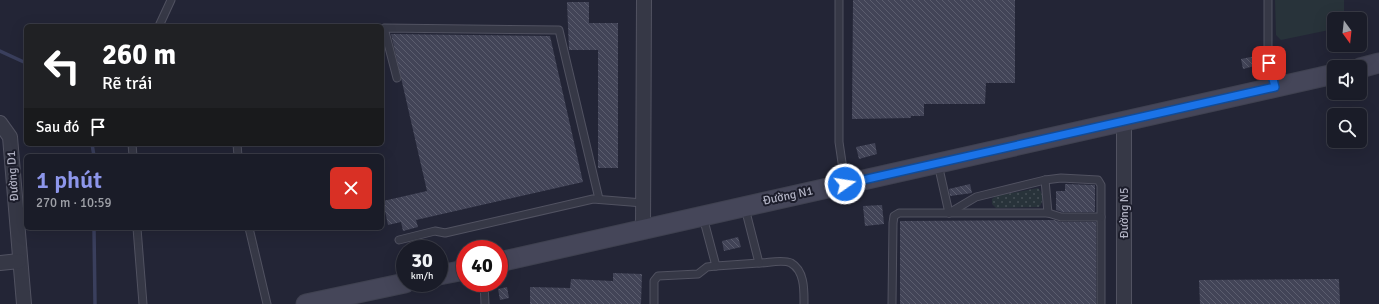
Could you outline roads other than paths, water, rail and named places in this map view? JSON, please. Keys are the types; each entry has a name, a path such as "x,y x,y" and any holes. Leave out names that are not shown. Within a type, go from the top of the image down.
{"street":[{"path":"643,230 644,0"},
{"path":"1367,66 1379,63"},
{"name":"Đường N1","path":"508,260 1327,76"},
{"name":"Đường N5","path":"1124,121 1124,304"},
{"name":"Đường D1","path":"0,123 10,137 19,261 24,304"},
{"path":"0,263 19,261"},
{"path":"306,304 396,285"}],"lane":[{"path":"159,24 171,0"},
{"path":"839,0 839,142 845,184"},
{"path":"1268,0 1269,63 1275,87"},
{"path":"397,78 384,28 559,30 599,199"},
{"path":"938,163 949,213"},
{"path":"949,213 976,197 1045,180 1061,178 1098,180 1101,185 1101,304"},
{"path":"1045,180 1048,213"},
{"path":"399,240 436,231 445,233 586,200 599,199 643,203"},
{"path":"745,206 759,263"},
{"path":"892,304 894,216 899,213 1048,213 1061,217 1101,217"},
{"path":"702,216 716,266"},
{"path":"137,230 142,304"},
{"path":"249,230 267,304"},
{"path":"654,304 654,281 658,276 698,274 707,267 716,266 786,262 791,263 797,270 803,282 804,304"},
{"path":"484,292 485,304"}],"waterway":[{"path":"0,51 24,62"},
{"path":"92,146 94,154"},
{"path":"94,230 95,304"}]}
